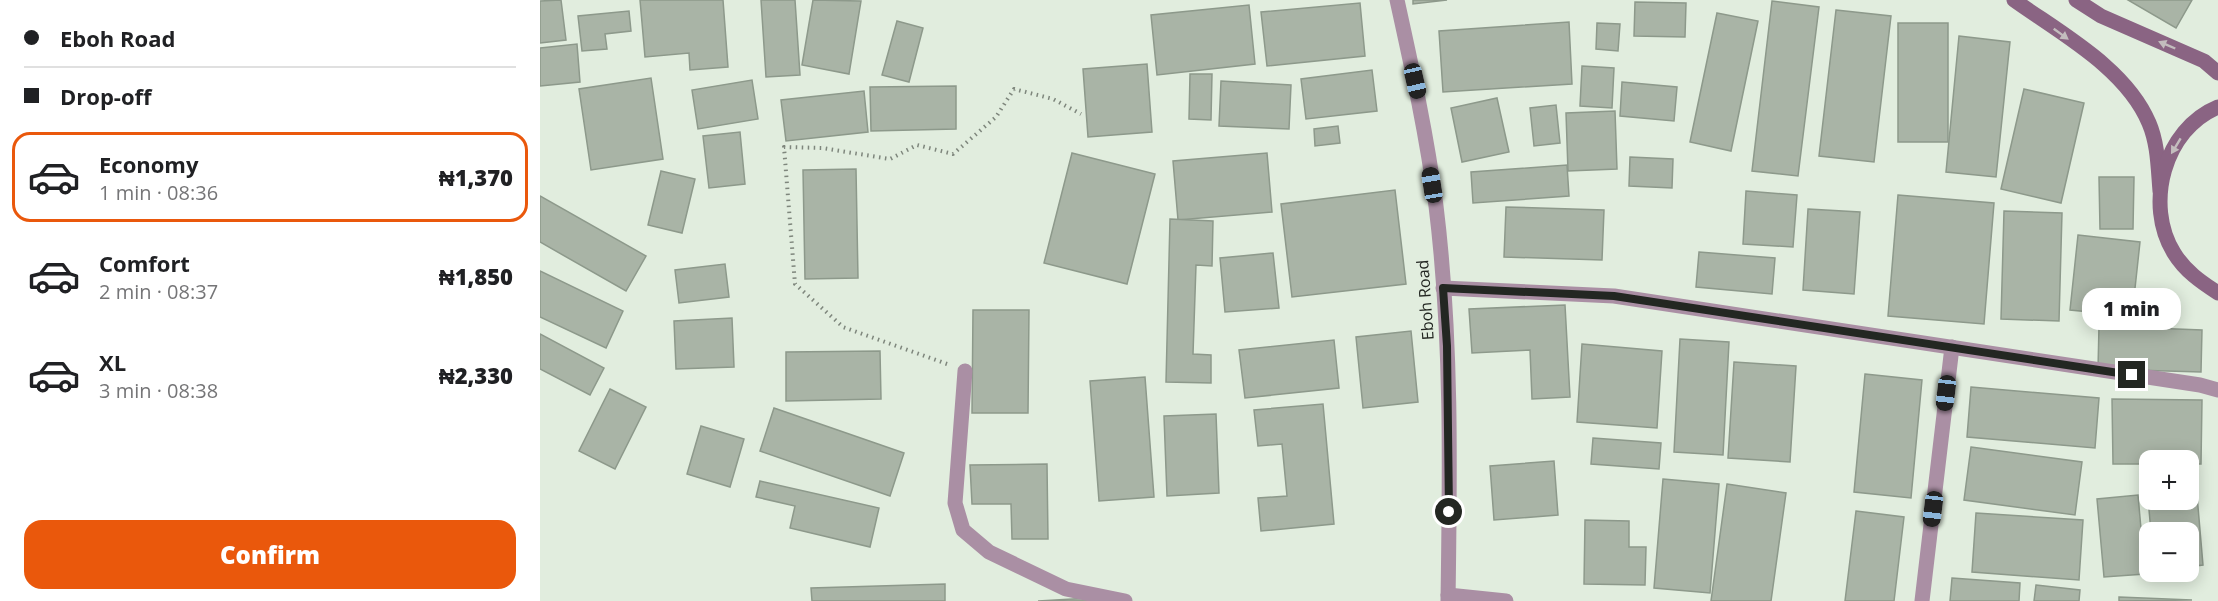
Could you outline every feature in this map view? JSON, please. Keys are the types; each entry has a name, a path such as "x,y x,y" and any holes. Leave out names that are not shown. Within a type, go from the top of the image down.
{"main road":[{"path":"2014,0 2108,67 2134,98 2148,122 2156,146 2162,223 2174,252 2194,278 2218,293"},
{"path":"2076,0 2101,16 2204,61 2218,73"},
{"path":"2160,191 2165,166 2177,143 2193,123 2218,107"}],"street":[{"name":"Eboh Road","path":"1397,0 1419,101 1436,206 1443,288 1447,346 1448,598"},
{"path":"1443,288 1614,296 2200,385 2218,390"},
{"path":"1922,601 1952,347"},
{"path":"965,370 955,503 963,530 989,552 1066,589 1125,601"},
{"path":"1448,598 1506,601"}],"path":[{"path":"965,370 843,327 795,284 784,147 822,148 890,159 917,145 953,154 996,117 1014,89 1053,99 1081,114"}],"building":[{"path":"561,0 566,40 540,43 540,1"},
{"path":"640,0 723,0 728,67 690,70 689,53 645,57"},
{"path":"761,0 795,0 800,75 766,77"},
{"path":"813,0 861,1 849,74 802,65"},
{"path":"1413,0 1447,0 1413,4"},
{"path":"2128,0 2192,0 2176,28"},
{"path":"1772,1 1819,7 1798,176 1752,171"},
{"path":"1635,2 1686,3 1685,37 1634,36"},
{"path":"1360,3 1365,56 1267,66 1261,12"},
{"path":"1249,5 1255,64 1157,75 1151,15"},
{"path":"1836,10 1891,16 1874,162 1819,156"},
{"path":"629,11 631,31 605,34 607,49 582,51 578,16"},
{"path":"1717,13 1758,21 1731,151 1690,142"},
{"path":"897,21 923,28 909,82 882,75"},
{"path":"1569,22 1572,84 1443,92 1439,31"},
{"path":"1597,23 1620,24 1618,51 1596,49"},
{"path":"1898,23 1948,23 1948,142 1898,142"},
{"path":"1959,36 2010,42 1996,177 1946,172"},
{"path":"577,44 580,82 540,86 540,48"},
{"path":"1147,64 1152,132 1088,137 1083,69"},
{"path":"1582,66 1614,68 1612,108 1580,106"},
{"path":"1372,70 1377,111 1306,119 1301,79"},
{"path":"1190,74 1212,74 1211,120 1189,119"},
{"path":"651,78 663,159 591,170 579,89"},
{"path":"752,80 758,119 698,129 692,90"},
{"path":"1221,81 1291,85 1289,129 1219,126"},
{"path":"1622,82 1677,87 1674,121 1620,116"},
{"path":"956,86 956,129 871,131 870,87"},
{"path":"2024,89 2084,103 2061,203 2001,189"},
{"path":"864,91 868,132 786,141 781,100"},
{"path":"1497,98 1509,152 1462,162 1451,108"},
{"path":"1556,105 1560,143 1534,146 1530,108"},
{"path":"1615,111 1617,169 1568,171 1566,113"},
{"path":"1338,126 1340,143 1315,146 1314,129"},
{"path":"740,132 745,184 709,188 703,136"},
{"path":"1072,153 1155,174 1127,284 1044,263"},
{"path":"1267,153 1272,212 1178,220 1173,161"},
{"path":"1630,157 1673,159 1672,188 1629,186"},
{"path":"1567,165 1569,196 1473,203 1471,172"},
{"path":"856,169 858,278 805,279 803,170"},
{"path":"661,171 695,179 682,233 648,225"},
{"path":"2099,177 2134,177 2133,229 2100,229"},
{"path":"1395,190 1406,284 1292,297 1281,204"},
{"path":"1746,191 1797,195 1793,247 1743,244"},
{"path":"1898,195 1994,203 1984,324 1888,316"},
{"path":"540,196 646,256 626,291 540,242"},
{"path":"1506,207 1604,210 1602,260 1504,257"},
{"path":"1808,209 1860,212 1854,294 1803,290"},
{"path":"2004,211 2062,213 2059,321 2001,319"},
{"path":"1170,219 1213,221 1212,266 1196,265 1193,354 1211,355 1211,383 1166,382"},
{"path":"2078,235 2140,242 2132,316 2070,310"},
{"path":"1699,252 1775,258 1772,294 1696,287"},
{"path":"1273,253 1279,308 1225,312 1220,258"},
{"path":"725,264 729,297 679,303 675,270"},
{"path":"540,271 623,311 606,348 540,317"},
{"path":"1565,305 1570,397 1532,399 1530,350 1472,353 1469,309"},
{"path":"973,310 1029,310 1028,413 972,413"},
{"path":"732,318 734,367 676,369 674,321"},
{"path":"2099,326 2202,330 2201,372 2098,369"},
{"path":"1411,331 1418,402 1363,408 1356,337"},
{"path":"540,334 604,368 590,395 540,369"},
{"path":"1680,339 1729,342 1723,455 1674,452"},
{"path":"1334,340 1339,388 1245,398 1239,350"},
{"path":"1582,344 1662,351 1657,428 1577,422"},
{"path":"880,351 881,399 786,401 786,352"},
{"path":"1734,362 1796,366 1790,462 1728,458"},
{"path":"1865,374 1922,380 1911,498 1854,492"},
{"path":"1145,377 1154,497 1099,501 1090,381"},
{"path":"1971,387 2099,398 2095,448 1967,437"},
{"path":"610,389 646,407 615,469 579,451"},
{"path":"2112,399 2202,400 2201,464 2199,464 2199,450 2139,450 2139,464 2113,464"},
{"path":"1323,404 1334,524 1261,531 1258,498 1287,496 1282,444 1258,446 1254,410"},
{"path":"774,408 904,453 890,496 760,451"},
{"path":"1216,414 1219,493 1167,496 1164,416"},
{"path":"701,426 744,439 730,487 687,474"},
{"path":"1593,438 1661,443 1659,469 1591,464"},
{"path":"1971,447 2082,462 2075,515 1964,500"},
{"path":"1554,461 1558,515 1494,520 1490,466"},
{"path":"1047,464 1048,539 1012,539 1011,504 972,504 970,465"},
{"path":"1663,479 1719,484 1710,593 1654,588"},
{"path":"760,481 879,508 870,547 790,528 795,506 756,497"},
{"path":"1727,484 1786,493 1771,601 1711,601"},
{"path":"2138,495 2140,522 2139,574 2104,577 2097,499"},
{"path":"2149,510 2198,510 2203,565 2199,566 2199,522 2150,522"},
{"path":"1856,511 1904,517 1894,601 1845,601"},
{"path":"1976,513 2083,520 2079,580 1972,572"},
{"path":"1585,520 1629,521 1629,547 1646,547 1645,585 1584,584"},
{"path":"1952,578 2020,583 2019,601 1950,601"},
{"path":"945,584 945,601 812,601 811,588"},
{"path":"2036,585 2080,590 2079,601 2034,601"},
{"path":"2119,597 2192,600 2119,601"},
{"path":"1089,598 1089,601 1038,601"}],"route":[{"path":"1449,512 1447,346 1443,288 1614,296 2132,375"}]}
